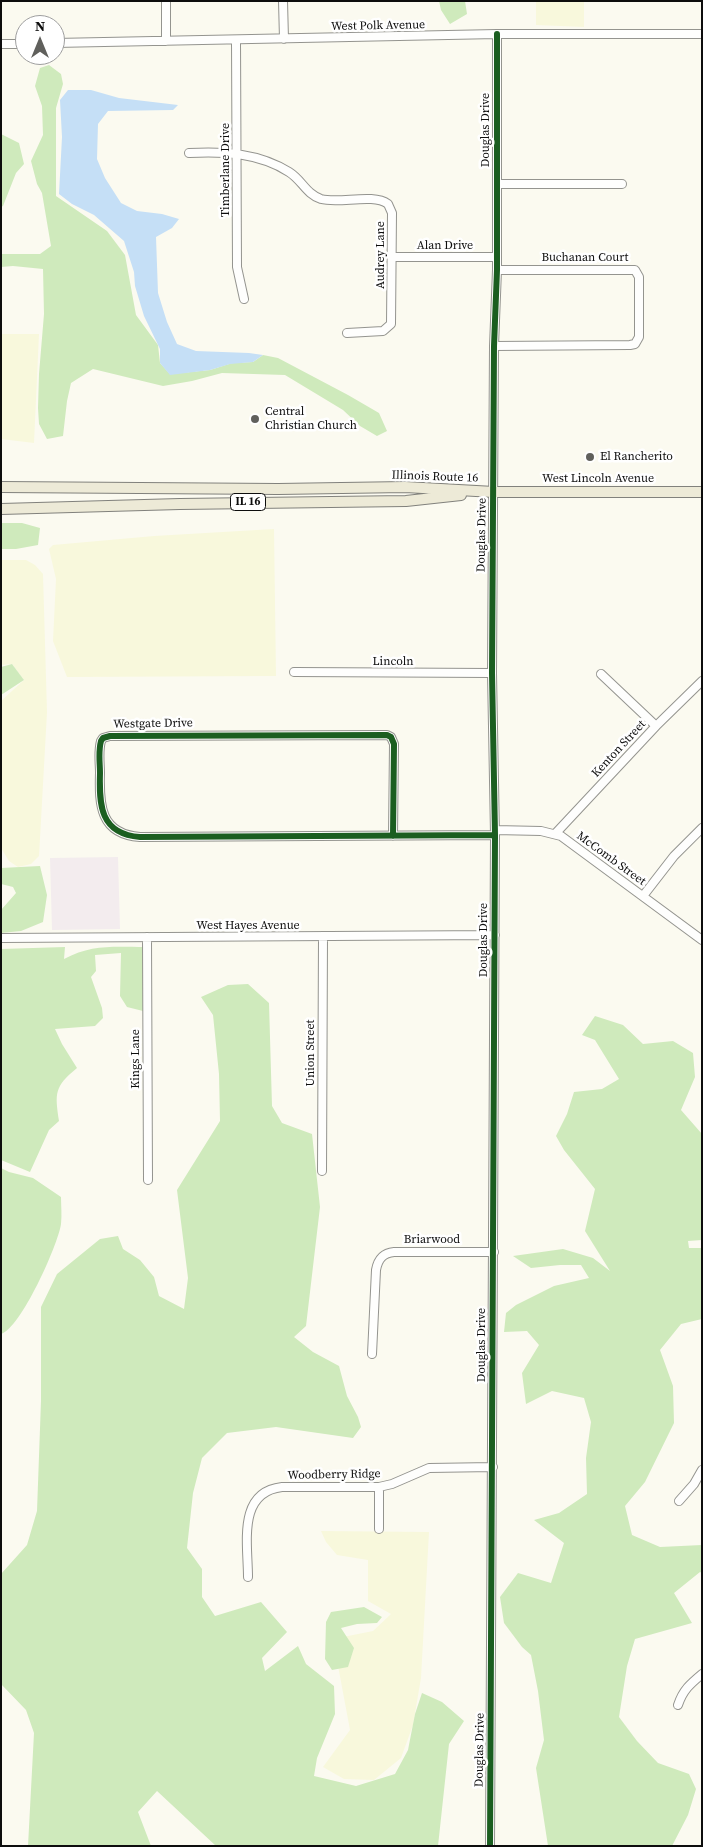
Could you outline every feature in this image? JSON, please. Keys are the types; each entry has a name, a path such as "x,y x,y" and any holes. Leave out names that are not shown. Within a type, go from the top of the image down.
{"main road":[{"name":"Illinois Route 16","path":"1,487 278,489 405,487 494,492"},
{"name":"Illinois Route 16","path":"1,509 406,500 494,492"},
{"name":"West Lincoln Avenue","path":"494,492 702,492"}],"street":[{"path":"166,1 166,42"},
{"path":"283,1 284,39"},
{"name":"West Polk Avenue","path":"65,44 497,34 702,34"},
{"name":"Douglas Drive","path":"490,1846 495,936 492,673 494,346 497,270 497,34"},
{"name":"Timberlane Drive","path":"236,40 238,267 244,299"},
{"path":"1,44 15,44"},
{"name":"Audrey Lane","path":"189,153 238,154 258,159 288,171 306,190 321,199 385,201 391,208 392,213 391,324 383,331 347,333"},
{"path":"497,184 622,184"},
{"name":"Alan Drive","path":"392,257 497,257"},
{"name":"Buchanan Court","path":"494,346 630,345 635,344 639,337 639,277 635,270 497,270"},
{"name":"Lincoln","path":"294,672 492,673"},
{"path":"601,674 656,726"},
{"name":"Kenton Street","path":"555,834 656,726 702,681"},
{"name":"Westgate Drive","path":"393,836 394,744 391,737 387,735 110,736 100,741 100,806 108,821 129,836 393,836 495,833"},
{"path":"643,896 674,856 702,828"},
{"name":"McComb Street","path":"495,833 541,831 555,834 570,842 702,940"},
{"name":"Union Street","path":"322,1170 323,936"},
{"name":"West Hayes Avenue","path":"1,938 495,936"},
{"name":"Kings Lane","path":"147,938 148,1180"},
{"name":"Briarwood","path":"372,1354 376,1270 377,1264 384,1255 394,1252 494,1252"},
{"name":"Woodberry Ridge","path":"248,1577 249,1515 251,1507 260,1495 267,1491 282,1487 379,1487 392,1484 429,1468 493,1467"},
{"path":"679,1501 694,1484 702,1470"},
{"path":"379,1487 379,1529"},
{"path":"678,1705 682,1693 689,1684 702,1674"}],"shaded area":[{"path":"118,857 120,929 52,930 50,858"}],"green space":[{"path":"439,1 465,1 467,14 450,24 441,10"},
{"path":"536,1 584,1 584,27 536,25"},
{"path":"49,65 61,74 63,84 56,108 56,196 107,231 125,255 136,315 158,345 160,363 170,374 210,370 232,363 253,362 263,355 278,358 379,413 387,431 377,436 360,426 343,410 285,375 222,373 163,386 93,369 71,383 63,436 47,439 39,424 38,408 44,314 43,269 13,266 1,267 1,254 40,254 51,246 42,193 37,184 31,161 43,135 42,106 35,86 40,68"},
{"path":"1,134 19,143 24,164 16,173 1,207"},
{"path":"1,334 39,334 34,443 1,439"},
{"path":"1,523 22,523 40,528 38,545 16,549 1,549"},
{"path":"274,529 276,676 67,677 53,641 56,579 49,549 53,545 154,536"},
{"path":"1,560 26,560 35,565 43,574 47,712 39,856 31,864 18,867 9,861 1,848 1,701 24,680 12,664 1,665"},
{"path":"12,664 24,680 1,695 1,667"},
{"path":"40,866 47,895 43,922 21,931 1,933 1,910 16,893 13,887 1,884 1,868"},
{"path":"65,947 64,959 74,954 94,949 145,947 143,1011 127,1007 120,996 121,953 95,955 96,971 91,977 102,1008 103,1018 95,1026 55,1029 77,1068 60,1086 57,1097 59,1121 49,1130 30,1172 1,1160 1,949"},
{"path":"248,984 269,1003 272,1106 282,1123 312,1134 320,1207 306,1326 294,1337 313,1352 339,1366 347,1396 361,1427 353,1438 276,1427 227,1433 202,1458 193,1493 187,1548 202,1569 202,1597 215,1616 261,1602 287,1632 262,1658 265,1671 298,1646 306,1664 334,1686 335,1714 317,1758 314,1776 356,1786 395,1774 408,1750 415,1714 422,1693 442,1702 464,1721 449,1744 438,1846 216,1846 157,1791 138,1812 151,1846 28,1846 34,1733 26,1710 1,1684 1,1574 27,1545 37,1511 41,1401 41,1307 57,1274 100,1239 118,1236 123,1249 140,1260 154,1277 159,1296 184,1309 188,1278 177,1190 220,1121 219,1074 213,1015 201,997 228,985"},
{"path":"595,1016 623,1025 643,1044 673,1041 693,1053 695,1077 681,1110 702,1134 702,1240 688,1241 689,1248 702,1248 702,1319 681,1324 660,1350 673,1386 674,1423 645,1482 625,1506 632,1535 660,1547 702,1545 702,1573 700,1572 674,1593 692,1623 635,1639 627,1666 619,1717 637,1741 658,1763 689,1774 696,1789 688,1815 672,1846 548,1846 536,1768 544,1740 538,1691 531,1655 522,1647 504,1623 500,1597 518,1573 551,1583 564,1543 534,1520 559,1513 587,1494 586,1458 591,1422 584,1398 552,1391 526,1404 522,1373 539,1345 527,1331 504,1332 506,1313 516,1305 554,1286 589,1278 581,1265 531,1268 513,1256 563,1249 593,1258 610,1271 585,1231 595,1189 564,1150 556,1136 567,1114 574,1092 602,1089 619,1079 595,1040 582,1035"},
{"path":"1,1168 33,1178 61,1197 61,1224 46,1266 28,1302 9,1328 1,1334"},
{"path":"321,1531 429,1532 421,1678 413,1725 401,1758 374,1780 344,1779 323,1767 350,1730 333,1639 373,1631 391,1614 368,1601 368,1560 337,1555 326,1542"},
{"path":"364,1607 382,1617 377,1623 357,1624 341,1628 354,1648 348,1667 332,1670 325,1659 326,1622 331,1612"}],"water":[{"path":"68,90 91,90 119,98 178,105 173,110 108,111 98,124 97,159 105,178 121,203 137,211 162,214 179,219 172,228 156,237 158,293 167,322 177,344 196,351 263,355 253,362 230,364 210,370 170,375 160,363 160,349 144,316 135,286 134,272 124,241 94,215 72,204 59,194 62,137 60,100"}],"cycle path":[{"path":"490,1846 495,835 492,673 494,346 497,270 497,34"},
{"path":"393,836 394,744 391,737 387,735 110,736 103,738 101,741 99,757 102,807 110,824 127,835 140,837 495,835"}],"place":[{"name":"Central Christian Church","path":"255,419"},
{"name":"El Rancherito","path":"590,457"}]}
